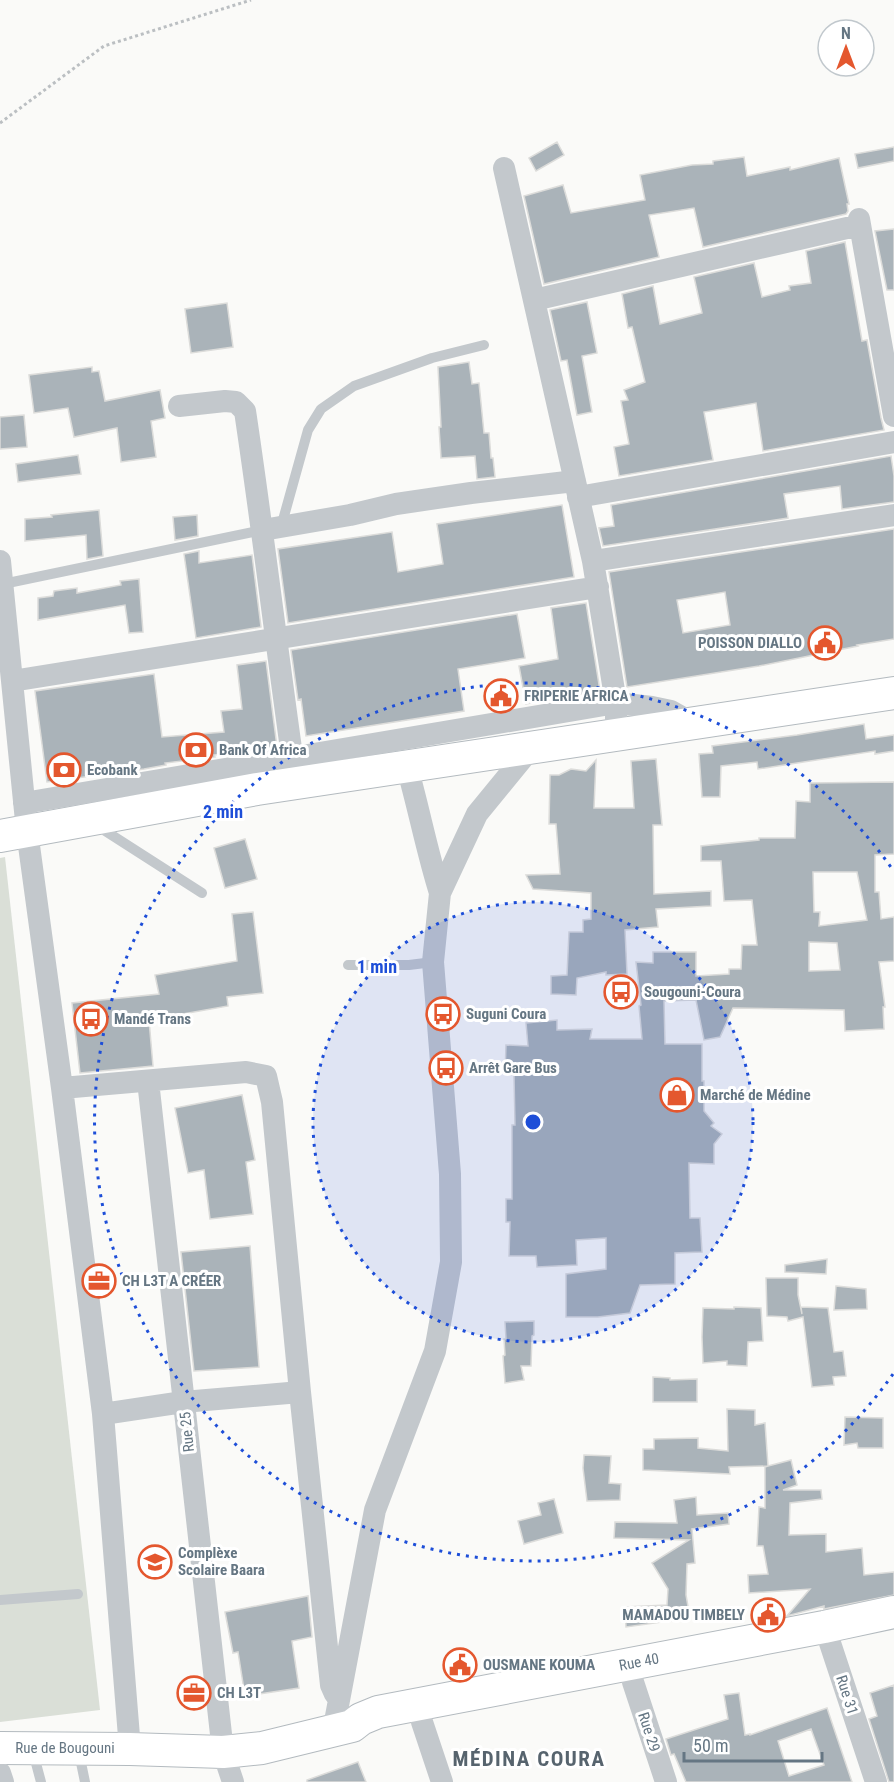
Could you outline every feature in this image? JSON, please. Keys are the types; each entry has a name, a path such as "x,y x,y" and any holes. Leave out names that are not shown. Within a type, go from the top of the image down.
{"main road":[{"path":"17,823 88,820 246,791 294,770 407,767 894,693"},
{"name":"Rue 40","path":"130,1749 223,1752 262,1748 341,1720 361,1719 378,1712 894,1612"},
{"name":"Rue 40","path":"341,1720 362,1731 372,1731 514,1702 633,1682 894,1629"},
{"name":"Rue de Bougouni","path":"0,1748 130,1749"}],"street":[{"path":"504,168 593,561 616,703 615,735"},
{"path":"534,300 859,222 894,411"},
{"path":"179,406 225,401 236,402 245,411 272,529 276,639 294,770"},
{"path":"272,529 396,504 471,493 577,489 894,442"},
{"path":"593,561 894,515"},
{"path":"0,561 12,681 17,823 62,1088 103,1414 130,1749"},
{"path":"12,681 598,587"},
{"path":"17,823 294,770 616,703 670,711 694,724"},
{"path":"341,1720 375,1510 435,1351 451,1262 450,1174 433,962 440,893 477,814 531,748"},
{"path":"407,767 440,893"},
{"path":"62,1088 246,1072 266,1076 272,1102 331,1685 341,1720"},
{"name":"Rue 25","path":"148,1081 223,1752 233,1782"},
{"path":"103,1414 183,1402 300,1392"},
{"name":"Rue 31","path":"830,1643 876,1782"},
{"name":"Rue 29","path":"633,1682 666,1782"},
{"path":"422,1722 442,1782"},
{"path":"0,1773 3,1782"}],"lane":[{"path":"1,584 272,529 308,430 321,409 354,386 432,358 484,345"},
{"path":"88,820 202,893"},
{"path":"348,965 409,965 433,962"},
{"path":"0,1600 78,1594"},
{"path":"32,1748 41,1782"},
{"path":"78,1749 85,1782"}],"path":[{"path":"0,123 104,46 251,0"}],"shaded area":[{"path":"5,857 100,1710 0,1722 0,858"}],"building":[{"path":"557,142 564,155 536,171 529,158"},
{"path":"894,147 894,161 858,168 855,154"},
{"path":"744,157 747,176 790,167 790,170 839,158 849,204 847,204 848,211 846,214 703,247 694,208 649,215 659,257 544,284 524,196 563,185 571,213 645,200 640,175"},
{"path":"894,229 894,290 887,290 875,231"},
{"path":"845,242 862,341 867,340 884,430 763,451 756,403 704,412 713,460 619,476 614,447 629,444 621,401 628,400 624,390 645,382 632,327 628,328 622,294 653,286 660,324 702,313 694,277 754,263 762,297 790,290 789,286 811,283 806,251"},
{"path":"587,302 597,353 582,356 592,412 577,415 567,360 561,361 550,310"},
{"path":"227,303 233,347 191,353 185,309"},
{"path":"469,362 472,384 479,383 484,433 489,433 495,477 477,479 475,456 441,458 438,367"},
{"path":"92,367 92,372 99,371 105,401 160,390 165,418 151,421 156,457 121,462 117,428 74,437 68,408 34,413 29,375"},
{"path":"24,415 27,447 0,449 0,417"},
{"path":"78,455 81,474 18,482 16,464"},
{"path":"891,456 894,502 842,509 840,486 784,494 788,518 603,546 599,528 614,526 611,505"},
{"path":"562,505 574,577 288,623 278,549 392,532 398,572 443,564 437,524"},
{"path":"99,510 103,556 87,559 86,535 25,541 25,519"},
{"path":"197,515 198,536 175,540 173,517"},
{"path":"894,529 894,639 759,666 627,687 609,572","holes":["725,592 730,625 683,633 677,600"]},
{"path":"199,551 199,563 252,555 261,627 196,638 184,554"},
{"path":"139,579 143,632 129,633 125,605 38,620 38,598 53,596 54,591 77,588 77,593 121,585 120,581"},
{"path":"586,603 600,691 526,704 519,666 558,659 551,608"},
{"path":"517,614 525,658 458,669 464,711 306,736 291,650"},
{"path":"266,661 277,747 47,782 35,691 154,674 162,737 224,732 221,711 242,709 237,665"},
{"path":"864,724 866,739 894,735 894,751 875,754 875,751 758,769 757,762 721,766 720,797 702,797 699,754 713,753 712,746"},
{"path":"656,759 662,825 653,825 654,894 711,891 711,906 656,909 658,927 625,930 627,974 606,975 606,972 577,978 576,995 551,994 551,976 567,975 569,932 583,932 583,920 591,919 591,893 533,889 526,875 560,874 556,824 549,824 550,775 559,775 571,769 586,771 596,760 594,808 634,808 631,761"},
{"path":"894,782 894,854 875,855 875,892 879,892 881,919 894,917 894,961 879,962 885,1007 883,1007 884,1029 845,1031 844,1010 733,1008 720,1037 704,1040 696,1000 664,1001 665,1044 702,1044 704,1111 714,1123 711,1126 722,1134 714,1144 714,1164 689,1163 690,1218 700,1218 702,1252 675,1253 675,1284 640,1285 630,1313 598,1317 566,1317 566,1274 606,1269 606,1238 576,1240 577,1265 537,1267 536,1256 509,1256 510,1222 506,1222 506,1199 512,1199 512,1125 515,1125 514,1075 505,1074 506,1045 528,1046 526,1023 557,1020 557,1030 592,1029 590,1039 642,1039 636,962 653,963 653,952 696,952 696,976 729,974 729,969 741,969 742,945 757,945 752,900 724,901 721,861 701,861 701,846 759,840 759,838 795,838 796,801 810,802 810,783","holes":["813,872 857,872 867,920 819,926 820,912 814,912","809,942 837,943 840,970 809,971"]},
{"path":"245,839 257,879 225,888 214,848"},
{"path":"253,912 263,993 227,997 228,1006 149,1020 153,1066 80,1073 72,1003 159,994 155,975 237,961 232,914"},
{"path":"242,1095 255,1160 246,1162 253,1214 210,1219 204,1170 188,1173 175,1108"},
{"path":"250,1246 259,1367 194,1371 181,1252"},
{"path":"827,1259 826,1274 785,1272 785,1265"},
{"path":"766,1278 798,1278 798,1295 802,1314 801,1307 828,1308 834,1352 843,1351 846,1376 833,1377 834,1385 812,1387 803,1317 788,1321 787,1317 767,1316"},
{"path":"836,1286 866,1289 867,1309 834,1310"},
{"path":"734,1307 761,1308 763,1341 748,1342 747,1366 727,1365 727,1361 703,1363 703,1308 734,1309"},
{"path":"534,1321 531,1366 521,1366 524,1380 505,1383 503,1356 505,1355 504,1339 506,1339 505,1322"},
{"path":"653,1377 670,1378 670,1380 697,1379 697,1402 653,1402"},
{"path":"727,1409 755,1410 755,1425 765,1423 768,1466 729,1467 730,1474 643,1470 643,1449 654,1449 654,1439 698,1438 698,1448 728,1451"},
{"path":"845,1417 883,1418 883,1448 858,1448 857,1443 844,1445"},
{"path":"584,1455 611,1456 609,1483 621,1484 620,1500 587,1501 583,1468"},
{"path":"791,1460 797,1485 783,1490 821,1490 822,1499 790,1503 789,1535 826,1534 826,1552 862,1548 864,1575 894,1572 894,1595 824,1609 824,1606 787,1616 810,1589 749,1593 748,1575 768,1574 763,1546 757,1546 759,1507 765,1508 765,1467"},
{"path":"696,1497 697,1515 728,1513 729,1524 692,1529 695,1563 687,1564 686,1595 690,1618 626,1627 625,1607 667,1605 668,1589 652,1563 689,1540 614,1538 615,1522 677,1523 674,1500"},
{"path":"554,1499 563,1533 524,1544 518,1521 541,1515 538,1503"},
{"path":"308,1596 312,1637 292,1641 299,1688 245,1696 238,1652 233,1653 225,1612"},
{"path":"894,1685 894,1782 889,1782 869,1719 877,1716 870,1693"},
{"path":"739,1693 745,1735 827,1708 852,1782 686,1782 674,1754 671,1755 666,1739 728,1719 724,1695","holes":["811,1729 824,1765 789,1776 778,1741"]},
{"path":"358,1762 366,1782 307,1782 307,1780"}],"place":[{"name":"POISSON DIALLO","path":"825,643"},
{"name":"FRIPERIE AFRICA","path":"501,696"},
{"name":"Bank Of Africa","path":"196,750"},
{"name":"Ecobank","path":"64,770"},
{"name":"Sougouni-Coura","path":"621,992"},
{"name":"Suguni Coura","path":"443,1014"},
{"name":"Mandé Trans","path":"91,1019"},
{"name":"Arrêt Gare Bus","path":"446,1068"},
{"name":"Marché de Médine","path":"677,1095"},
{"name":"CH L3T A CRÉER","path":"99,1281"},
{"name":"Complèxe Scolaire Baara","path":"155,1562"},
{"name":"MAMADOU TIMBELY","path":"768,1615"},
{"name":"OUSMANE KOUMA","path":"460,1665"},
{"name":"CH L3T","path":"194,1693"}],"district":[{"name":"MÉDINA COURA","path":"529,1759"}]}
